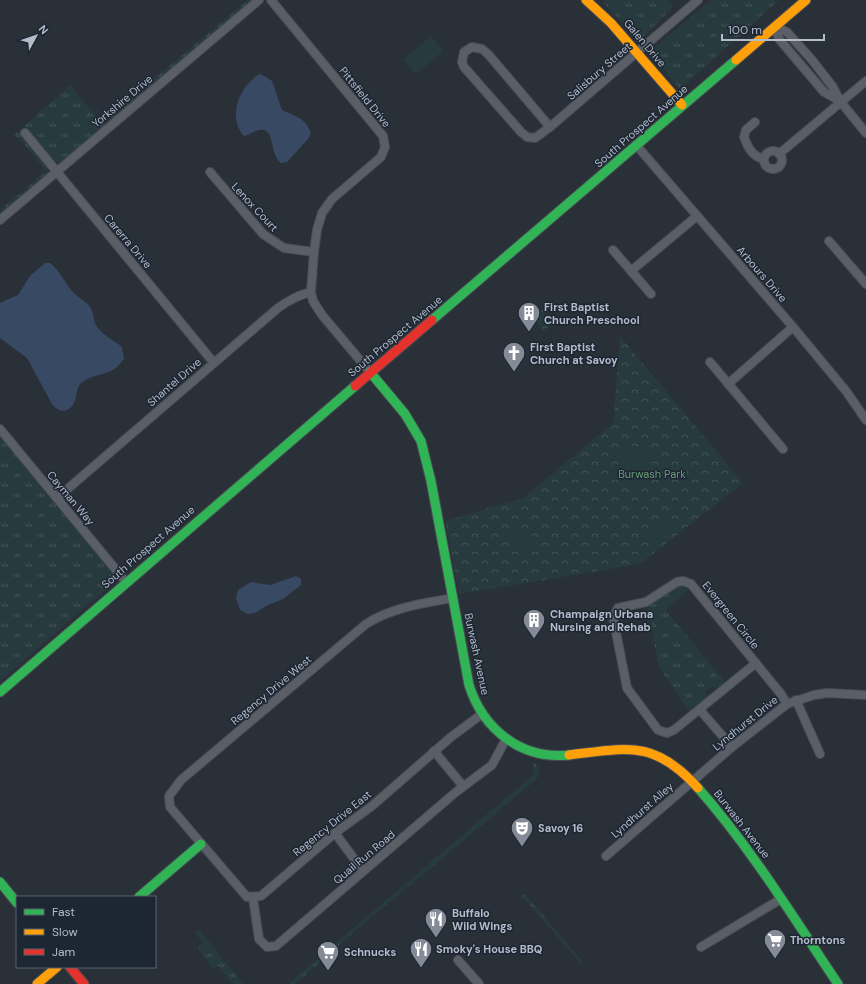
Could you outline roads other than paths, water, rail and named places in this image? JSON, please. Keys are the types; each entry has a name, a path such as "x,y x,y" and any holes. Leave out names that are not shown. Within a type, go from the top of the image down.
{"main road":[{"name":"Galen Drive","path":"586,0 611,22 682,105"},
{"name":"South Prospect Avenue","path":"0,692 370,372 637,146 682,105 806,0"},
{"name":"Burwash Avenue","path":"370,372 402,409 421,441 431,481 469,686 482,714 488,722 506,739 524,750 549,756 568,756 613,749 643,750 668,760 692,781 744,844 838,984"},
{"path":"140,896 201,844"},
{"path":"0,882 16,902"},
{"path":"37,984 56,968"},
{"path":"71,968 84,984"}],"street":[{"name":"Yorkshire Drive","path":"0,220 259,0"},
{"name":"Pittsfield Drive","path":"271,0 382,133 385,141 385,147 381,157 332,199 322,213 317,230 314,252 313,301 322,315 370,372"},
{"name":"Salisbury Street","path":"550,127 482,49 472,46 464,52 462,62 464,67 521,132 527,137 535,138 550,127 698,0"},
{"path":"775,27 787,32 812,60 833,87 840,101 866,133"},
{"path":"775,27 779,39 824,92 840,101"},
{"path":"803,68 812,60"},
{"path":"779,154 840,101 866,81"},
{"path":"755,122 746,130 744,137 748,148 757,158 764,159"},
{"name":"Carerra Drive","path":"24,133 214,362"},
{"name":"Arbours Drive","path":"637,146 793,327 865,416"},
{"path":"770,152 779,154 781,159 780,164 774,168 767,166 764,159 766,154 770,152"},
{"name":"Lenox Court","path":"210,172 263,234 284,248 314,252"},
{"path":"631,271 697,216"},
{"path":"829,241 866,284"},
{"path":"614,250 651,294"},
{"name":"Shantel Drive","path":"56,498 214,362 289,300 301,294 312,292"},
{"path":"728,384 793,327"},
{"path":"710,362 784,449"},
{"name":"Cayman Way","path":"0,429 126,582"},
{"name":"Evergreen Circle","path":"756,663 700,710 670,732 658,730 653,725 625,682 613,616 618,608 646,602 677,582 687,582 691,584 756,663 781,694 787,704"},
{"name":"Regency Drive West","path":"201,844 170,807 169,796 181,780 376,617 396,610 453,598"},
{"name":"Lyndhurst Drive","path":"692,781 732,747 787,704 796,700 827,693 866,695"},
{"path":"796,700 820,754"},
{"path":"700,710 732,747"},
{"name":"Regency Drive East","path":"253,898 261,896 335,833 372,806 434,751 482,714"},
{"name":"Quail Run Road","path":"253,898 260,939 264,945 272,947 276,946 463,786 492,765 506,739"},
{"path":"434,751 463,786"},
{"name":"Lyndhurst Alley","path":"606,856 692,781"},
{"path":"335,833 363,871"},
{"path":"201,844 247,897 253,898"},
{"path":"701,947 781,899"},
{"path":"458,960 479,984"}],"water":[{"path":"261,74 272,81 282,110 303,121 311,133 308,139 287,162 281,163 277,159 268,133 264,130 259,130 244,136 237,123 236,109 244,88 256,76"},
{"path":"45,263 50,263 54,266 77,296 89,305 93,313 96,326 103,334 122,347 124,359 113,370 91,377 81,383 72,407 63,411 54,407 27,358 0,338 0,303 18,295 30,276"},
{"path":"296,576 301,579 301,585 283,599 266,606 255,613 247,614 240,610 236,598 238,590 251,582 270,585"}],"place":[{"name":"First Baptist Church Preschool","path":"529,332"},
{"name":"First Baptist Church at Savoy","path":"514,372"},
{"name":"Champaign Urbana Nursing and Rehab","path":"534,640"},
{"name":"Savoy 16","path":"522,848"},
{"name":"Buffalo Wild Wings","path":"436,938"},
{"name":"Thorntons","path":"775,960"},
{"name":"Smoky's House BBQ","path":"421,968"},
{"name":"Schnucks","path":"328,972"}],"park label":[{"name":"Burwash Park","path":"652,474"}]}
